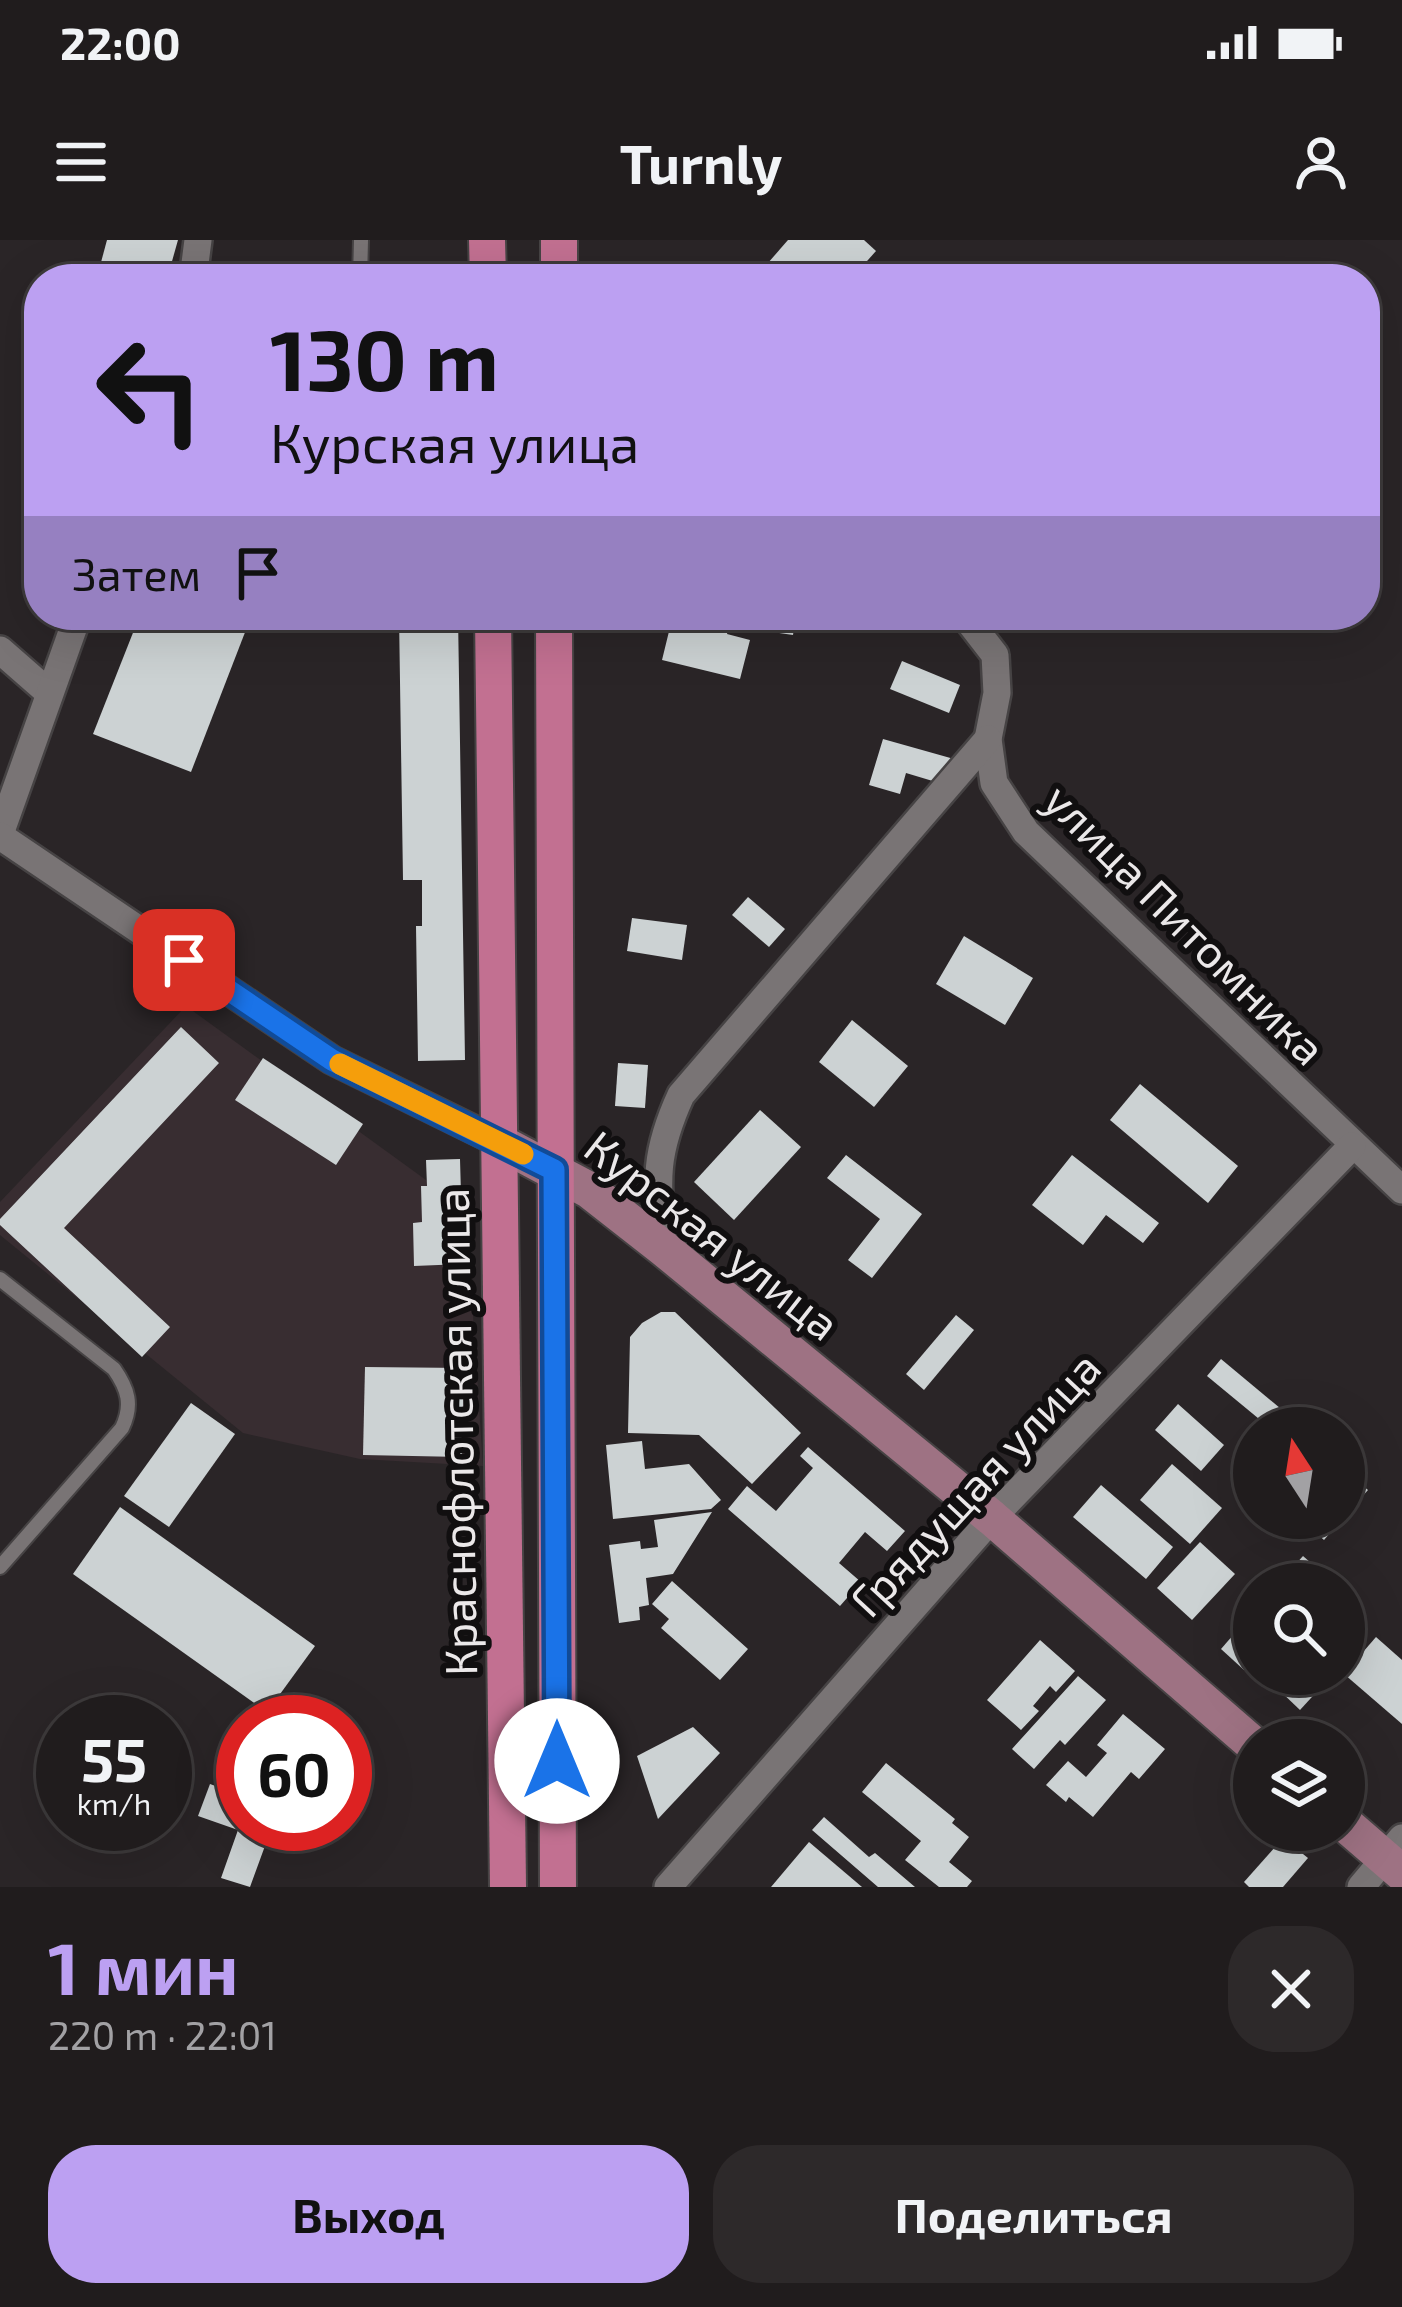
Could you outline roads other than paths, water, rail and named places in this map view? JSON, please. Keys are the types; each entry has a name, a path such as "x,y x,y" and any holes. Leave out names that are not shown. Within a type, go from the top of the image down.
{"main road":[{"name":"Краснофлотская улица","path":"493,630 508,1887"},
{"path":"554,630 558,1887"}],"street":[{"path":"0,835 72,630"},
{"name":"улица Питомника","path":"976,630 995,655 997,693 988,739 994,783 1026,832 1401,1189"},
{"path":"0,650 48,692"},
{"path":"663,1248 656,1176 662,1136 681,1095 988,739"},
{"name":"Курская улица","path":"0,835 332,1060 589,1190 992,1518 1233,1727"},
{"name":"Грядущая улица","path":"668,1887 992,1518 1352,1146"},
{"path":"1360,1887 1396,1856 1365,1836"}],"lane":[{"path":"0,1279 114,1369 130,1401 122,1428 0,1567"}]}
